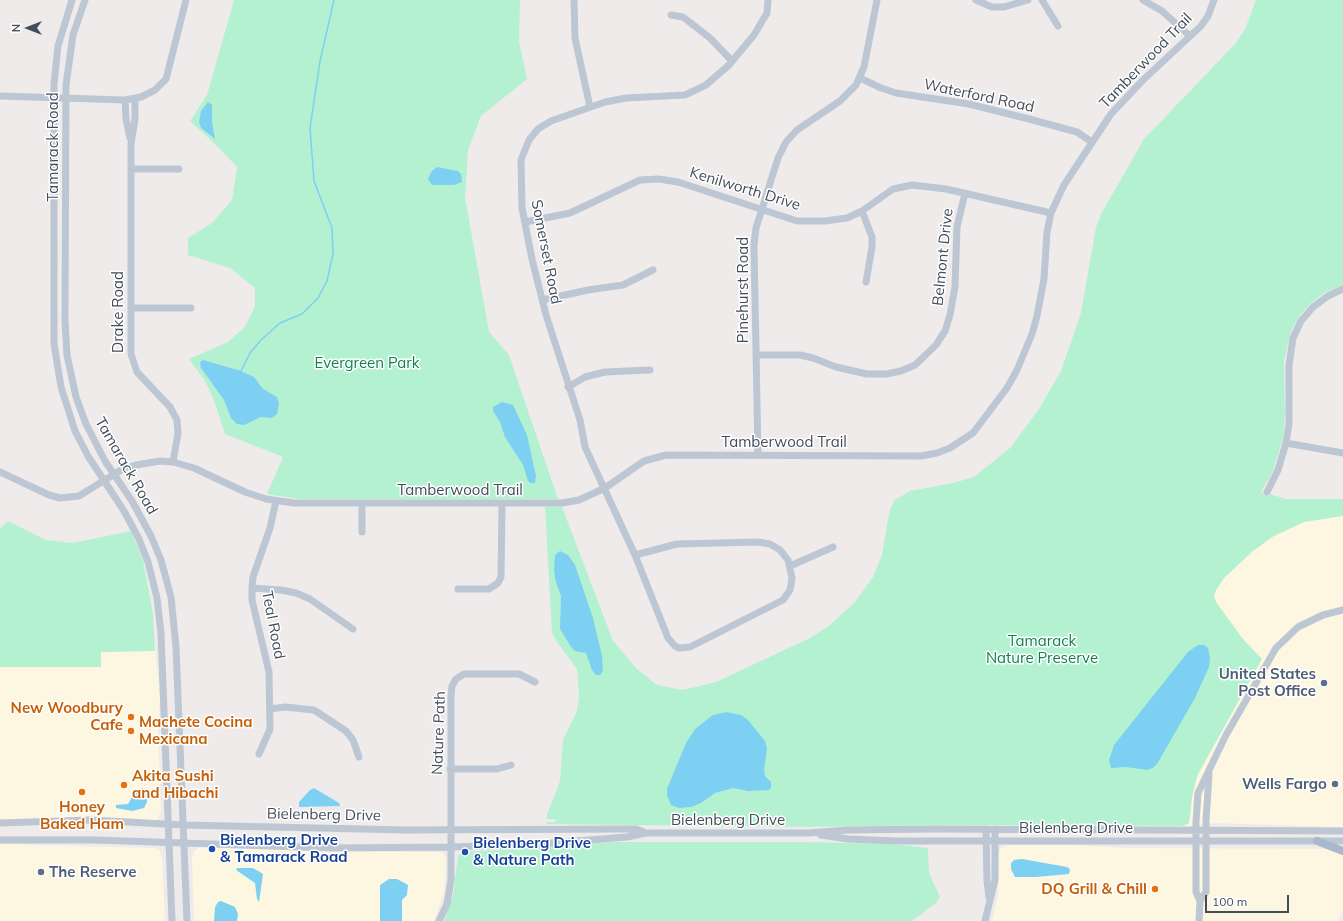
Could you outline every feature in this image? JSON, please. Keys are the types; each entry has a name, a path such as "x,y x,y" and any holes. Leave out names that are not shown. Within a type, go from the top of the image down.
{"main road":[{"path":"1316,841 1343,851"}],"street":[{"name":"Tamarack Road","path":"72,0 58,46 53,97 53,333 55,357 69,415 81,442 124,511 139,539 148,562 157,598 161,633 172,921"},
{"name":"Tamarack Road","path":"85,0 71,47 66,98 65,320 67,355 72,383 91,436 113,474 132,501 151,536 161,560 171,597 176,633 187,921"},
{"path":"0,96 125,100 134,99 155,90 166,79 186,0"},
{"path":"574,0 575,38 590,107"},
{"name":"Somerset Road","path":"768,0 766,13 754,35 732,61 706,85 685,95 626,98 590,107 551,121 538,129 529,140 521,160 520,169 525,222 542,300 568,387 580,420 585,447 635,555 668,638 675,646 685,649 783,600 790,590 792,578 790,566"},
{"name":"Pinehurst Road","path":"758,455 755,240 761,210 778,158 786,142 797,130 848,94 860,78 866,60 877,0"},
{"path":"976,0 992,7 1004,7 1028,0"},
{"path":"1042,0 1058,26"},
{"path":"1143,0 1162,11 1190,36"},
{"name":"Tamberwood Trail","path":"0,472 48,495 60,498 79,496 113,474 136,465 149,462 173,462 194,468 245,492 276,501 294,503 562,503 579,500 605,488 644,461 666,455 921,456 937,453 950,448 973,433 1007,388 1017,370 1032,334 1042,295 1047,232 1051,213 1064,185 1092,142 1125,99 1204,21 1214,0"},
{"path":"671,15 683,18 710,38 732,61"},
{"name":"Waterford Road","path":"860,78 896,93 969,104 1077,132 1092,142"},
{"name":"Drake Road","path":"134,99 135,119 131,144 131,354 134,366 141,378 170,407 177,420 178,433 173,462"},
{"name":"Drake Road","path":"125,100 126,119 131,144"},
{"path":"131,169 179,169"},
{"name":"Kenilworth Drive","path":"525,222 570,214 640,180 659,179 678,182 797,221 847,218 862,211 893,189 902,186 924,185 1051,213"},
{"name":"Belmont Drive","path":"756,355 800,355 813,358 836,367 867,374 901,372 915,365 936,345 945,331 950,315 955,287 957,227 965,193"},
{"path":"862,211 872,237 872,247 866,282"},
{"path":"542,300 588,290 623,285 653,270"},
{"path":"1267,492 1278,470 1286,443 1289,420 1289,356 1293,338 1301,322 1313,308 1328,296 1343,289"},
{"path":"131,308 191,308"},
{"path":"568,387 585,377 605,372 650,370"},
{"path":"1286,443 1343,453"},
{"name":"Teal Road","path":"259,754 270,729 269,672 252,600 252,588 253,577 270,528 276,501"},
{"path":"362,503 362,532"},
{"path":"458,589 489,589 498,583 501,577 502,504"},
{"path":"635,555 677,544 758,542 770,544 780,550 788,560 790,566 833,547"},
{"path":"252,588 281,590 296,593 310,599 353,629"},
{"path":"1200,921 1200,901 1196,892 1195,842 1198,793 1265,665 1279,644 1298,627 1314,618 1343,610"},
{"name":"Nature Path","path":"439,921 446,904 450,887 451,695 456,679 464,674 519,674 535,682"},
{"path":"270,709 286,707 314,710 346,731 353,740 359,757"},
{"path":"450,769 498,769 511,765"},
{"path":"1200,901 1206,892 1206,830 1209,770"},
{"name":"Bielenberg Drive","path":"0,823 91,820 183,825 450,830 636,829 646,833"},
{"path":"986,829 987,881 990,901"},
{"name":"Bielenberg Drive","path":"0,840 96,840 331,848 451,847 539,844 627,837 646,833 809,833 866,830 986,829 1343,831"},
{"path":"985,921 995,880 995,829"},
{"name":"Bielenberg Drive","path":"809,833 848,839 1195,842 1343,841"}],"shaded area":[{"path":"1343,501 1343,827 1215,823 1183,826 1189,824 1192,797 1198,774 1259,663 1209,594 1276,502"},
{"path":"155,647 160,698 158,732 161,810 158,818 155,820 132,824 85,824 0,820 0,667 101,667 101,652 154,651"},
{"path":"0,844 155,848 160,851 162,857 165,921 0,921"},
{"path":"1007,845 1073,845 1125,848 1330,849 1343,854 1343,910 1338,921 992,921 998,896 999,853 1001,848"},
{"path":"200,847 312,851 439,852 443,853 446,860 444,893 434,921 194,921 192,858 194,851"}],"green space":[{"name":"Evergreen Park","path":"234,0 520,0 519,41 527,79 481,116 468,150 465,197 489,332 509,355 558,499 299,499 267,494 283,457 225,434 215,403 205,381 189,359 228,342 245,327 255,306 255,288 230,268 188,255 188,238 212,223 232,200 237,167 190,121 207,95"},
{"name":"Tamarack Nature Preserve","path":"1256,0 1343,0 1343,285 1326,292 1311,303 1300,315 1291,331 1284,361 1285,416 1283,438 1273,471 1261,492 1268,497 1270,494 1286,499 1343,499 1343,516 1304,522 1272,537 1252,552 1225,577 1216,590 1214,596 1216,602 1243,639 1262,659 1197,776 1192,797 1189,823 1183,826 943,825 807,827 546,824 547,822 555,822 556,819 547,819 547,815 560,781 563,740 577,711 579,696 577,669 552,633 545,507 562,507 613,641 637,669 657,685 683,690 716,682 810,638 829,626 855,602 873,577 882,555 890,509 895,500 910,491 953,483 974,477 1010,448 1039,409 1061,371 1081,313 1096,227 1101,214 1144,139 1236,43 1245,29"},
{"path":"8,521 46,540 73,543 131,531 143,560 153,614 155,651 101,652 101,667 0,667 0,529"},
{"path":"613,842 805,842 892,844 928,848 929,873 940,897 936,903 912,921 444,921 453,895 458,856 463,852"}],"water":[{"path":"208,102 212,105 212,122 215,139 201,128 199,122 201,111"},
{"path":"437,167 458,171 461,174 462,182 454,185 432,185 428,179 431,172"},
{"path":"203,360 241,371 254,377 263,389 277,397 279,404 277,414 272,418 261,417 244,425 237,424 231,418 224,400 201,368 200,362"},
{"path":"502,402 513,405 527,435 536,476 535,483 530,483 528,481 523,465 505,437 500,422 493,411 493,407"},
{"path":"560,551 568,555 575,565 593,618 602,656 603,671 600,675 596,675 592,670 586,653 575,651 560,629 561,596 555,579 554,569 555,555"},
{"path":"1198,645 1204,645 1208,648 1210,658 1209,667 1195,698 1157,764 1153,768 1147,770 1126,767 1111,768 1109,760 1114,745 1188,652"},
{"path":"726,712 741,715 748,720 765,741 767,749 764,770 765,776 771,782 771,788 769,790 748,791 733,788 715,793 701,803 691,807 679,808 671,805 667,795 667,789 686,743 695,729 713,715"},
{"path":"142,788 146,791 147,802 144,808 132,811 116,808 116,805 128,804 134,794"},
{"path":"314,788 339,803 340,806 299,807 299,802 310,790"},
{"path":"1022,859 1067,867 1070,869 1069,874 1015,877 1011,869 1011,863 1014,860"},
{"path":"237,868 253,868 263,874 259,902 257,899 255,883 236,870"},
{"path":"389,879 397,879 408,885 407,895 402,900 402,921 380,921 380,885"},
{"path":"221,901 235,907 238,914 237,921 214,921 215,907 218,902"}],"waterway":[{"path":"241,371 250,353 261,340 280,323 302,314 318,298 327,281 333,254 332,228 314,181 310,128 320,61 334,0"}],"place":[{"name":"United States Post Office","path":"1324,683"},
{"name":"New Woodbury Cafe","path":"131,717"},
{"name":"Machete Cocina Mexicana","path":"131,731"},
{"name":"Wells Fargo","path":"1335,784"},
{"name":"Akita Sushi and Hibachi","path":"124,785"},
{"name":"Honey Baked Ham","path":"82,792"},
{"name":"Bielenberg Drive & Tamarack Road","path":"212,849"},
{"name":"Bielenberg Drive & Nature Path","path":"465,852"},
{"name":"The Reserve","path":"41,872"},
{"name":"DQ Grill & Chill","path":"1155,889"}]}
